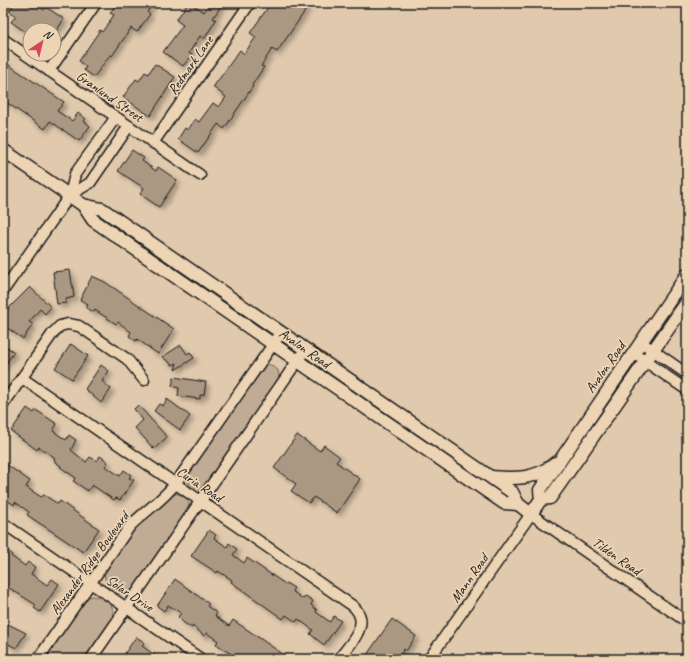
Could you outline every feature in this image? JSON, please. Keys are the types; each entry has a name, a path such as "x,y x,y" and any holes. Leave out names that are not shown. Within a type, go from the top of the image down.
{"main road":[{"name":"Avalon Road","path":"3,150 83,205 93,220 297,361 504,503 518,504"},
{"name":"Avalon Road","path":"83,205 102,209 512,492 518,504 531,514 541,499 540,490 687,275"},
{"name":"Avalon Road","path":"541,499 550,498 687,302"},
{"path":"490,477 517,478 532,476 548,469 563,456"}],"street":[{"path":"49,71 96,3"},
{"name":"Redmark Lane","path":"153,143 250,3"},
{"name":"Granlund Street","path":"3,39 200,175"},
{"path":"3,291 70,195 75,174 116,117"},
{"path":"70,195 90,182 129,126"},
{"path":"97,143 111,152"},
{"path":"3,405 53,333 60,326 68,324 79,326 127,359 144,380"},
{"name":"Alexander Ridge Boulevard","path":"38,659 130,526 142,513 163,498 175,484 280,333"},
{"path":"641,342 687,374"},
{"path":"91,659 305,350"},
{"path":"633,353 687,390"},
{"name":"Curia Road","path":"22,378 354,606 360,616 360,625 356,635 339,659"},
{"name":"Tilden Road","path":"531,514 687,622"},
{"name":"Mann Road","path":"429,659 531,514"},
{"name":"Solar Drive","path":"3,523 201,659"}],"shaded area":[{"path":"269,364 278,370 279,376 277,381 210,480 200,489 191,487 187,480 188,473 262,366"},
{"path":"174,494 182,495 187,499 189,504 187,511 133,590 122,594 112,591 106,585 104,572 133,529"},
{"path":"92,596 109,603 114,613 111,622 85,659 43,659 86,598"}],"building":[{"path":"15,3 35,3 44,10 46,7 64,19 62,22 22,22 22,30 11,22 16,16 9,11"},
{"path":"117,3 153,3 147,12 150,14 137,32 131,28 112,56 110,55 94,77 84,70 86,67 79,61 100,30 102,32 114,15 110,13"},
{"path":"188,3 191,3 204,12 210,3 223,3 213,18 216,20 204,39 200,36 189,53 192,55 183,66 163,52 183,25 176,20"},
{"path":"271,3 300,3 307,8 277,52 272,49 261,66 264,67 252,85 253,86 224,129 218,124 198,153 178,139 185,128 188,130 195,119 199,122 213,103 219,107 226,97 214,88 214,86 240,50 244,54 256,37 250,33"},
{"path":"3,61 64,102 57,111 72,121 78,113 86,119 84,121 90,126 79,141 50,121 45,129 3,100"},
{"path":"155,64 175,77 150,116 123,97 136,79 139,81 145,72 148,74"},
{"path":"132,150 144,158 142,161 156,171 158,167 177,180 159,207 140,194 144,188 118,171"},
{"path":"70,270 74,297 66,299 66,303 57,304 53,272"},
{"path":"92,276 105,282 174,329 158,354 137,339 136,341 129,336 131,332 118,322 116,324 95,310 94,312 86,308 88,304 80,300"},
{"path":"30,287 51,307 45,314 40,309 29,322 33,324 23,339 3,325 3,317 9,308"},
{"path":"3,344 14,352 3,368"},
{"path":"71,344 88,356 72,379 55,368"},
{"path":"181,345 187,354 190,352 194,358 175,370 177,363 173,365 162,357"},
{"path":"101,365 109,371 102,381 111,389 101,403 85,389"},
{"path":"174,377 206,382 204,395 200,395 200,399 178,396 179,388 172,386"},
{"path":"167,399 190,416 180,430 154,411 159,404 163,406"},
{"path":"138,405 167,437 154,449 135,428 143,420 134,409"},
{"path":"27,408 34,413 36,410 57,424 53,431 66,440 69,435 76,440 71,450 86,462 90,457 97,461 100,456 108,462 105,466 120,476 124,470 131,475 129,478 134,480 120,500 116,498 114,500 92,485 88,491 73,481 76,478 60,467 61,466 55,462 54,457 39,447 37,450 11,431"},
{"path":"297,435 320,451 324,445 340,457 336,462 360,479 337,513 314,497 309,503 291,491 296,484 274,468"},
{"path":"3,462 30,481 26,487 41,497 44,495 58,504 60,501 99,529 83,552 27,515 29,512 15,502 14,505 3,497"},
{"path":"209,530 216,535 214,538 227,547 229,543 237,549 233,555 244,563 247,558 285,584 286,583 294,588 292,591 303,599 306,596 313,601 311,605 317,610 316,612 330,622 334,616 341,621 324,645 310,634 313,630 298,619 296,622 286,615 283,619 231,582 232,580 218,571 217,573 191,556"},
{"path":"3,548 25,566 28,562 35,567 31,574 47,585 52,579 59,584 40,612 34,608 36,605 3,584"},
{"path":"175,579 209,604 207,606 217,613 215,616 229,626 233,620 290,659 239,659 216,644 218,641 207,633 204,636 193,626 192,628 184,623 178,617 181,613 168,605 164,611 157,606"},
{"path":"392,619 416,636 406,651 404,649 398,659 364,659"},
{"path":"6,623 26,633 16,648 3,641 3,628"},
{"path":"136,637 144,642 142,646 160,659 121,659"}]}
